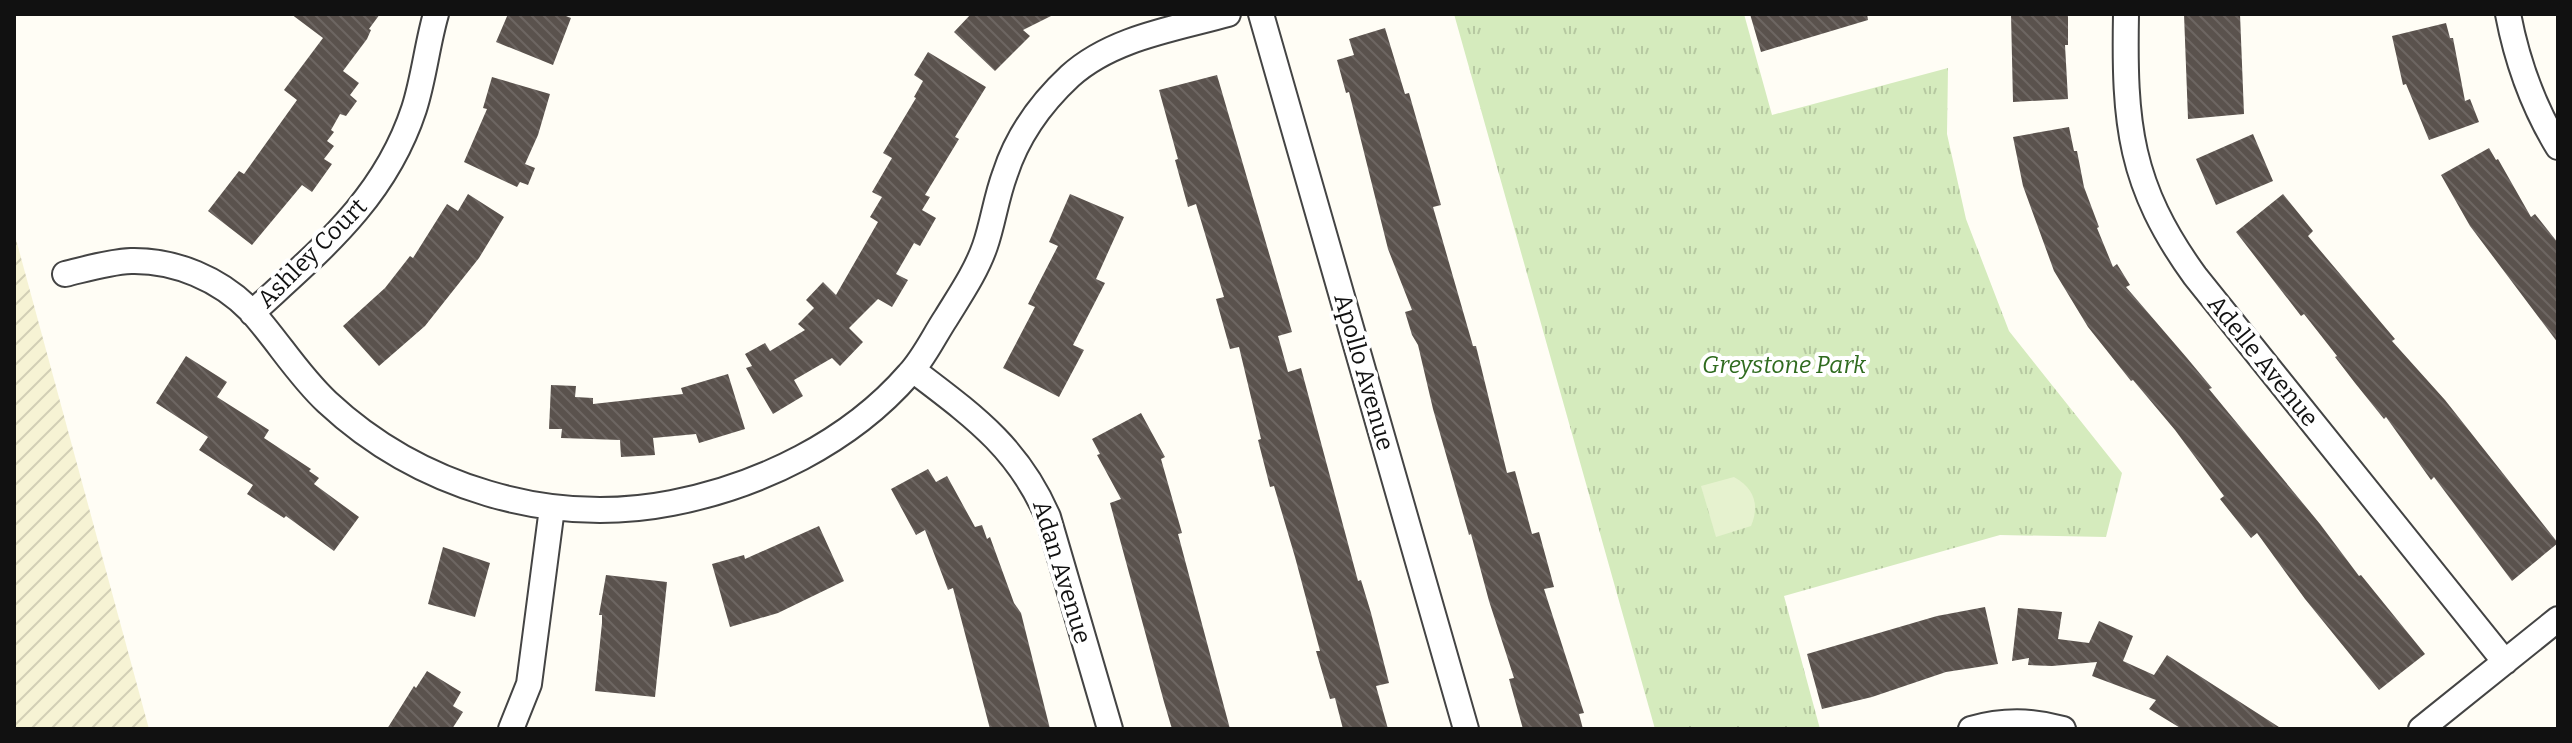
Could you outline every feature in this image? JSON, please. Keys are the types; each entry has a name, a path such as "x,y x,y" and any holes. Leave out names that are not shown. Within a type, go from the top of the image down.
{"street":[{"name":"Ashley Court","path":"252,313 345,227 378,184 404,136 413,110 436,14"},
{"path":"65,274 130,261 188,270 223,288 252,313 305,380 350,422 429,471 457,483 552,508 607,510 667,504 726,490 782,468 846,431 883,402 913,370 969,281 984,248 1010,161 1021,136 1045,103 1070,76 1122,44 1228,14"},
{"name":"Apollo Avenue","path":"1261,14 1466,729"},
{"name":"Adelle Avenue","path":"2126,14 2125,71 2129,126 2142,180 2164,230 2195,276 2505,662"},
{"path":"2508,14 2528,87 2558,147"},
{"name":"Adan Avenue","path":"913,370 991,432 1036,488 1048,517 1110,729"},
{"path":"511,729 529,684 552,508"},
{"path":"2421,729 2558,619"},
{"path":"1971,729 2010,721 2063,729"}],"shaded area":[{"path":"14,232 149,729 14,729"}],"green space":[{"name":"Greystone Park","path":"1454,14 1744,14 1772,115 1948,68 1947,134 1966,219 2009,331 2122,473 2106,537 2000,535 1784,596 1820,729 1655,729"},
{"path":"1734,477 1751,492 1755,504 1754,518 1751,526 1716,537 1701,486"}],"building":[{"path":"291,14 380,14 369,29 367,39 343,71 359,83 350,95 357,101 346,116 340,114 331,130 334,132 327,141 334,146 324,159 332,164 312,192 302,185 252,245 208,211 239,171 244,174 297,100 284,90 323,38"},
{"path":"508,14 561,14 571,18 553,65 496,42"},
{"path":"971,14 1055,14 1023,30 1030,36 995,71 954,32"},
{"path":"1750,14 1867,14 1868,20 1761,52"},
{"path":"2011,14 2068,14 2068,45 2065,45 2068,99 2013,102"},
{"path":"2184,14 2240,14 2244,114 2188,119"},
{"path":"2446,23 2450,38 2453,38 2465,101 2470,99 2479,122 2429,140 2406,84 2403,85 2392,36"},
{"path":"1385,28 1405,94 1409,93 1441,205 1433,207 1473,346 1476,346 1507,473 1515,471 1532,534 1539,532 1554,587 1544,589 1584,713 1579,714 1583,729 1523,729 1509,679 1514,678 1469,535 1418,345 1405,312 1412,310 1388,249 1349,92 1346,93 1337,60 1354,55 1349,39"},
{"path":"928,52 986,87 955,137 959,139 925,195 930,197 922,210 936,218 920,246 914,243 896,274 908,280 892,307 878,299 849,328 863,342 840,366 832,358 794,380 803,396 773,414 746,368 752,366 745,354 765,343 770,351 805,330 798,324 814,308 806,300 823,282 836,295 878,222 870,217 882,197 872,192 892,158 883,153 916,98 923,81 914,75"},
{"path":"1217,75 1292,332 1278,336 1288,372 1301,368 1358,581 1361,580 1371,613 1389,683 1376,686 1388,729 1343,729 1335,698 1330,699 1295,557 1274,486 1270,487 1239,347 1230,349 1216,299 1224,297 1196,204 1188,207 1175,160 1178,159 1159,90"},
{"path":"492,77 550,94 538,135 525,164 535,168 528,185 520,182 517,187 464,162 487,109 483,108"},
{"path":"2069,127 2097,228 2113,267 2117,264 2130,285 2126,287 2212,388 2209,389 2425,654 2379,690 2305,599 2257,533 2251,538 2220,499 2224,496 2175,430 2088,327 2054,271 2023,186 2013,137"},
{"path":"2253,134 2273,181 2216,205 2196,159"},
{"path":"2489,148 2531,217 2535,214 2558,243 2558,343 2470,226 2441,175"},
{"path":"468,194 504,217 479,258 425,326 379,366 343,326 385,288 410,256 413,258 447,204 458,211"},
{"path":"1070,194 1124,217 1096,279 1105,283 1073,345 1084,350 1059,397 1003,368 1035,307 1028,304 1058,246 1049,242"},
{"path":"2283,194 2313,231 2308,236 2395,339 2392,341 2445,400 2558,543 2512,581 2434,477 2431,480 2386,417 2384,419 2304,314 2301,316 2236,232"},
{"path":"186,356 227,382 217,397 269,430 264,438 311,469 309,471 319,478 314,484 359,517 334,551 286,516 284,518 247,494 253,485 199,450 208,437 156,403"},
{"path":"728,374 745,429 699,443 696,434 653,438 655,455 621,457 620,440 561,438 562,429 549,429 551,385 576,386 575,397 593,398 593,404 683,394 681,388"},
{"path":"1141,413 1165,457 1161,459 1182,533 1178,534 1230,729 1172,729 1164,702 1110,503 1121,499 1097,455 1100,454 1092,439"},
{"path":"928,469 936,482 947,476 975,527 982,525 987,539 990,537 1014,603 1021,613 1050,729 990,729 953,588 948,590 925,530 916,535 891,489"},
{"path":"819,526 844,581 778,613 730,627 712,564 744,555 745,559"},
{"path":"443,547 490,563 475,617 428,604"},
{"path":"606,575 667,582 655,697 595,691 602,623 602,615 599,615"},
{"path":"1985,607 1998,664 1946,672 1872,697 1822,709 1807,654 1937,616"},
{"path":"2018,608 2062,612 2058,639 2089,643 2099,621 2133,636 2123,661 2154,675 2167,655 2282,729 2182,729 2149,709 2156,700 2092,676 2097,662 2052,666 2028,665 2029,658 2012,661"},
{"path":"427,671 461,692 453,706 463,712 452,729 387,729 414,686 416,688"}]}
